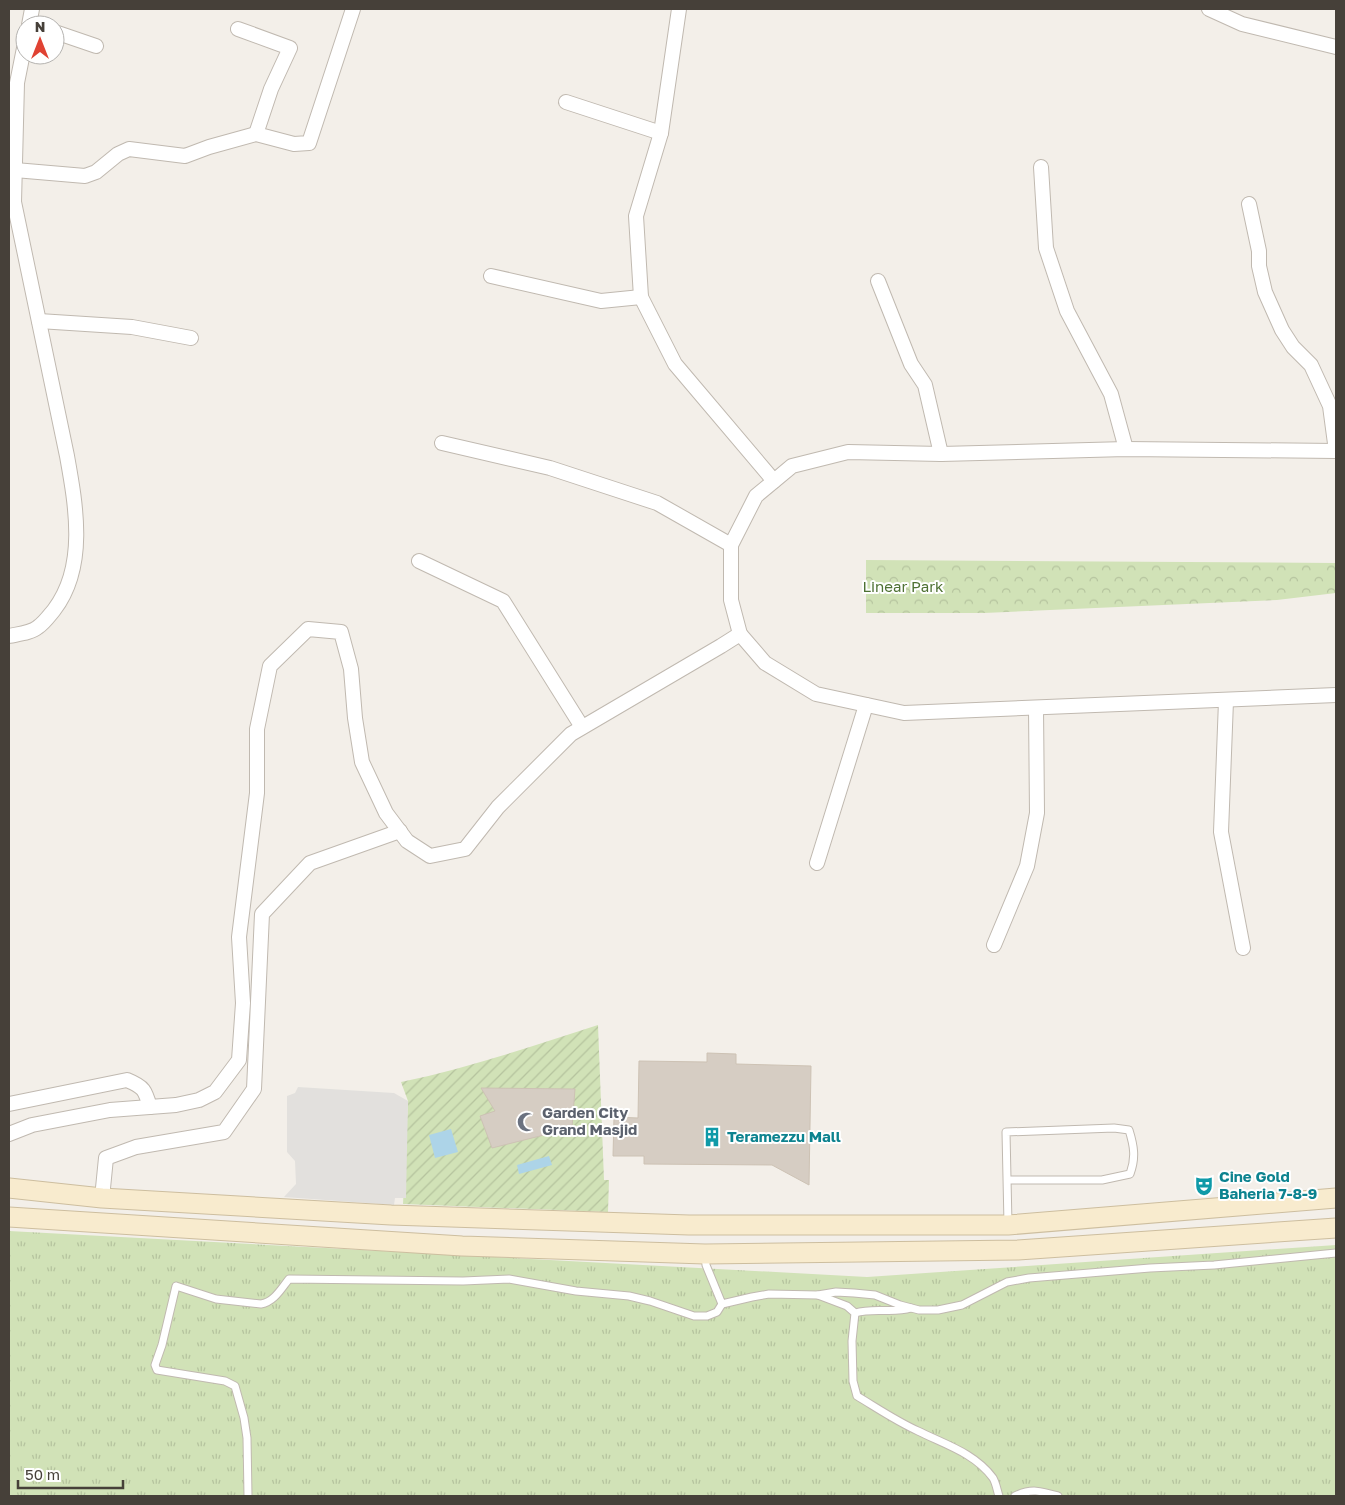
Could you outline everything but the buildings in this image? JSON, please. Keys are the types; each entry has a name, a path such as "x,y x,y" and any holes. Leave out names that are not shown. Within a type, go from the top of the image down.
{"street":[{"path":"15,170 85,176 96,172 118,154 129,150 185,156 256,134 294,144 309,143 353,9"},
{"path":"679,9 661,132 636,216 641,297 675,364 774,481"},
{"path":"1209,9 1242,24 1336,47"},
{"path":"238,30 290,48 271,89 256,134"},
{"path":"65,35 96,46"},
{"path":"9,636 37,628 48,618 60,602 72,575 76,537 74,493 14,202 17,83 21,65"},
{"path":"566,102 661,132"},
{"path":"1041,167 1046,248 1067,311 1111,394 1126,449"},
{"path":"1248,204 1259,251 1259,266 1265,292 1282,330 1293,347 1311,365 1330,406 1336,451 1126,449 941,454 848,452 792,466 756,496 731,545 731,600 740,634 765,663 816,694 904,712 1226,701 1336,695"},
{"path":"491,276 601,302 641,297"},
{"path":"878,281 911,364 925,385 941,454"},
{"path":"39,321 132,327 191,338"},
{"path":"442,443 550,468 657,503 731,545"},
{"path":"419,561 503,601 582,727"},
{"path":"9,1134 32,1125 110,1110 184,1104 199,1100 215,1092 238,1060 243,1003 239,936 257,793 257,730 270,666 308,630 341,632 350,669 362,762 386,813 407,841 430,856 465,849 498,807 571,734 740,634"},
{"path":"1226,701 1220,832 1243,948"},
{"path":"817,863 866,705"},
{"path":"994,945 1027,866 1037,813 1036,708"},
{"path":"102,1198 106,1158 136,1147 224,1132 254,1089 262,914 310,863 400,831"},
{"path":"9,1104 127,1080 139,1085 146,1094 150,1107"},
{"path":"9,1188 102,1198 391,1215 670,1224 1008,1225 1336,1198"},
{"path":"1116,1216 1120,1243"},
{"path":"9,1217 462,1246 704,1254 1018,1250 1336,1228"}],"lane":[{"path":"1008,1180 1102,1180 1130,1174 1134,1164 1134,1148 1129,1130 1114,1128 1006,1132 1008,1225"},
{"path":"704,1254 706,1265 722,1304"},
{"path":"248,1496 247,1438 244,1418 235,1386 225,1382 157,1370 155,1365 162,1345 176,1286 216,1299 261,1304 268,1303 274,1298 289,1279 462,1281 509,1279 576,1291 629,1296 694,1316 708,1316 717,1312 722,1304 752,1296 770,1294 818,1295 836,1292 875,1295 912,1308 938,1310 962,1305 1007,1282 1029,1278 1336,1254"},
{"path":"818,1295 847,1306 855,1314 852,1341 853,1381 857,1396 917,1431 961,1450 982,1466 994,1479 999,1496"},
{"path":"855,1314 873,1309 902,1311 912,1308"},
{"path":"1015,1496 1025,1491 1039,1491 1058,1496"}],"green space":[{"name":"Linear Park","path":"866,560 1336,563 1336,593 1277,600 984,613 866,613"},
{"path":"598,1025 604,1180 609,1180 608,1212 403,1204 408,1101 401,1082 525,1049"},
{"path":"9,1231 867,1277 1336,1245 1336,1496 9,1496"}],"shaded area":[{"path":"298,1087 394,1093 408,1101 406,1198 395,1198 394,1205 284,1197 296,1184 295,1161 287,1152 287,1096 295,1093"}],"water":[{"path":"451,1129 458,1152 435,1158 429,1135"},
{"path":"549,1156 552,1165 519,1174 517,1165"}],"place":[{"name":"Garden City Grand Masjid","path":"527,1122"},
{"name":"Teramezzu Mall","path":"712,1137"},
{"name":"Cine Gold Baheria 7-8-9","path":"1204,1186"}]}
